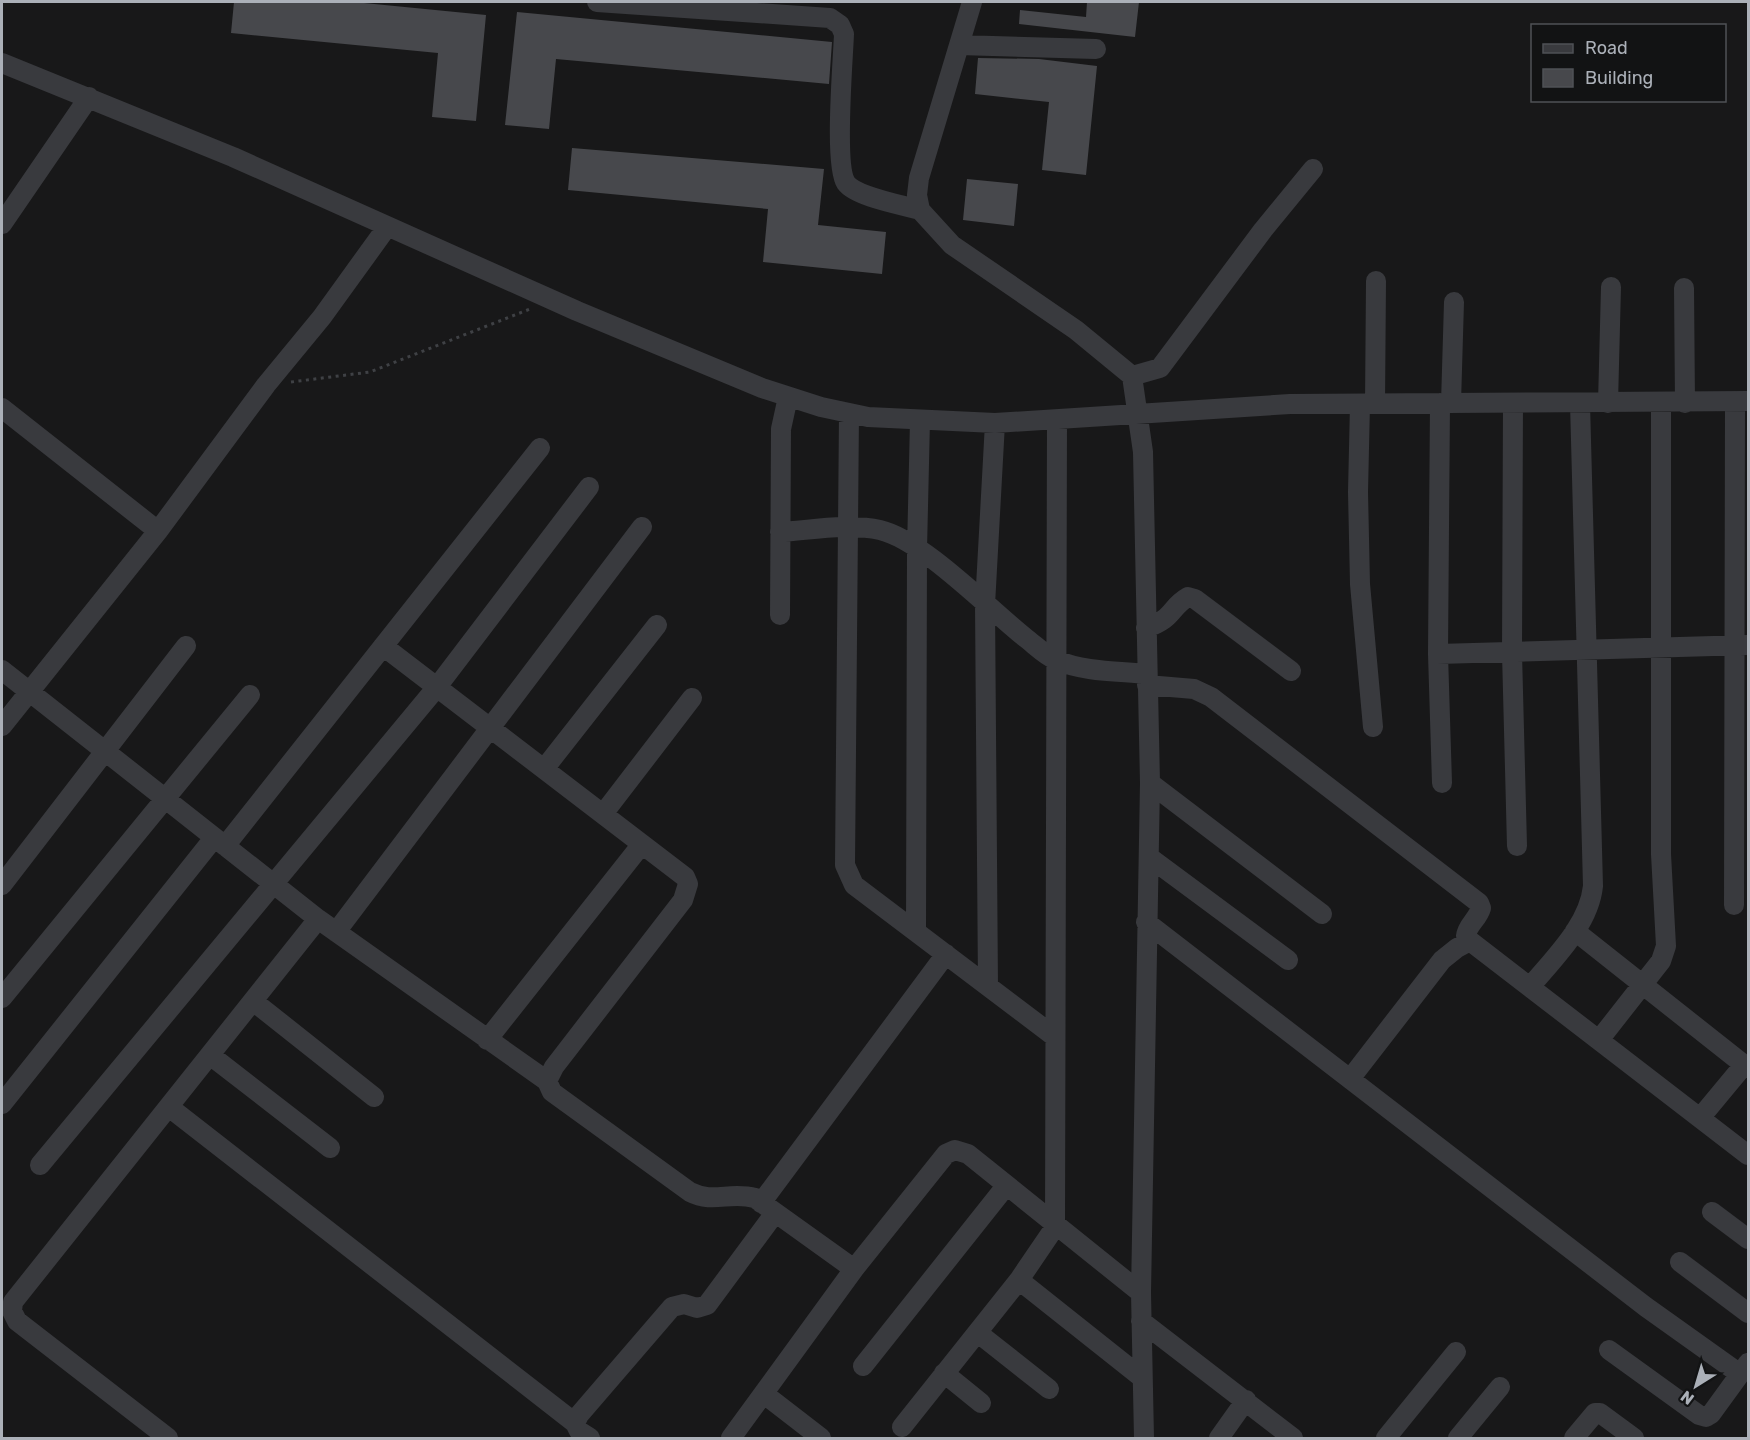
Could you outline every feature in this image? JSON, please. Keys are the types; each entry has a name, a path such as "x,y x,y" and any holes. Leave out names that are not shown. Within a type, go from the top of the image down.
{"street":[{"path":"597,2 705,5 830,18 840,25 844,34 841,134 843,174 847,184 858,192 920,210"},
{"path":"972,2 919,178 916,195 920,210 952,245 1076,330 1132,376 1139,415 1143,452 1150,783 1141,1293 1144,1438"},
{"path":"959,45 1096,49"},
{"path":"2,63 89,97 554,301 762,388 788,397 868,417 995,423 1057,421 1290,404 1742,402 1742,645 1734,905"},
{"path":"2,224 89,97"},
{"path":"1132,376 1161,368 1263,230 1313,169"},
{"path":"2,726 158,531 266,385 322,317 387,227"},
{"path":"1373,727 1360,584 1358,492 1368,404 1376,281"},
{"path":"1608,403 1611,287"},
{"path":"1684,288 1684,403"},
{"path":"1442,783 1438,654 1445,403 1454,302"},
{"path":"780,615 781,429 788,397"},
{"path":"1513,403 1512,652 1517,846"},
{"path":"1530,987 1575,931 1592,901 1588,651 1580,403"},
{"path":"1599,1040 1661,961 1666,946 1660,854 1661,403"},
{"path":"2,408 158,531"},
{"path":"849,413 850,528 845,865 854,885 1055,1037"},
{"path":"916,932 917,550 920,420"},
{"path":"902,1428 1019,1280 1055,1227 1057,421"},
{"path":"987,986 985,605 995,423"},
{"path":"2,1104 383,646 540,448"},
{"path":"40,1165 436,687 589,487"},
{"path":"336,932 642,527"},
{"path":"780,532 850,528 882,530 917,550 951,574 985,605 1055,660 1084,668 1194,688 1211,697 1479,903 1480,913 1466,931 1466,936 1470,941 1749,1155"},
{"path":"1146,628 1170,616 1188,597 1195,599 1291,671"},
{"path":"544,769 657,625"},
{"path":"1438,654 1742,645"},
{"path":"2,885 186,646"},
{"path":"383,646 685,877 687,891 554,1067 547,1081"},
{"path":"2,670 164,800 318,919 547,1081 552,1092 690,1192 701,1198 713,1199 738,1193 768,1208 854,1269"},
{"path":"2,998 250,695"},
{"path":"603,814 692,698"},
{"path":"1150,783 1322,914"},
{"path":"487,1040 642,844"},
{"path":"1149,857 1288,960"},
{"path":"168,1438 18,1321 12,1311 14,1302 318,919"},
{"path":"1146,922 1637,1300 1744,1369 1711,1414 1706,1417 1699,1415 1609,1350"},
{"path":"1575,931 1746,1067 1700,1118"},
{"path":"1350,1079 1442,960 1470,941"},
{"path":"575,1423 579,1415 672,1307 684,1304 697,1308 707,1305 768,1208 946,954"},
{"path":"253,1001 374,1097"},
{"path":"210,1055 330,1148"},
{"path":"169,1107 575,1423 590,1438"},
{"path":"731,1438 854,1269 946,1154 955,1150 968,1154 1055,1227 1141,1293"},
{"path":"862,1366 1006,1186"},
{"path":"1712,1212 1749,1239"},
{"path":"1680,1262 1749,1313"},
{"path":"1019,1280 1141,1377"},
{"path":"1141,1321 1293,1438"},
{"path":"978,1333 1049,1389"},
{"path":"1386,1438 1456,1353"},
{"path":"944,1373 981,1403"},
{"path":"1458,1438 1500,1387"},
{"path":"764,1394 821,1438"},
{"path":"1219,1438 1246,1400"},
{"path":"1574,1438 1595,1413 1600,1413 1634,1438"}],"path":[{"path":"266,385 370,372 554,301"}],"building":[{"path":"234,2 354,2 486,15 476,121 432,117 438,53 231,33"},
{"path":"1087,2 1139,2 1135,37 1019,24 1020,10 1086,17"},
{"path":"517,12 832,42 829,84 556,59 549,129 505,125"},
{"path":"978,58 1039,59 1097,66 1086,175 1042,170 1049,102 975,94"},
{"path":"572,148 824,169 818,225 886,232 882,274 763,262 768,209 568,190"},
{"path":"967,179 1018,184 1014,226 963,220"}]}
